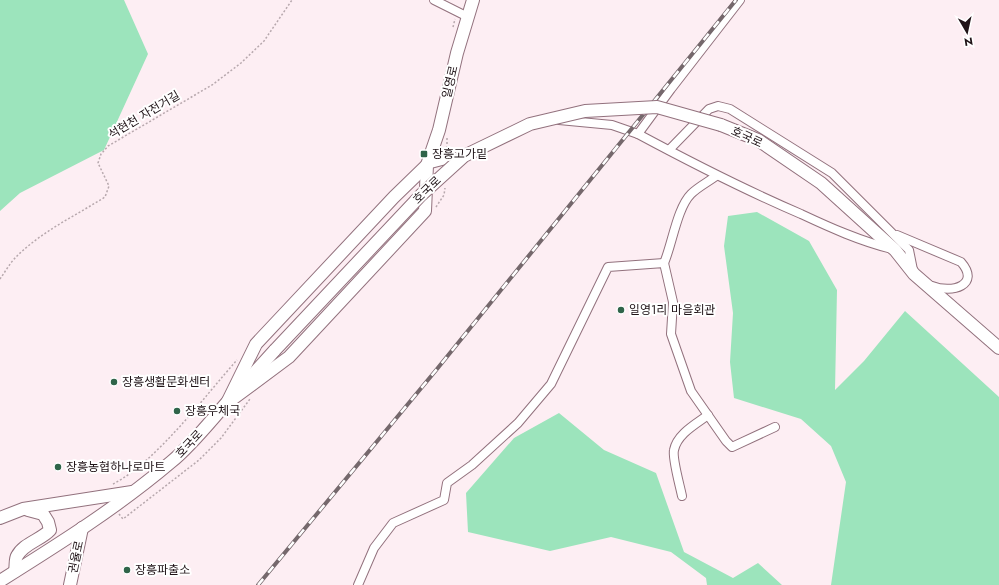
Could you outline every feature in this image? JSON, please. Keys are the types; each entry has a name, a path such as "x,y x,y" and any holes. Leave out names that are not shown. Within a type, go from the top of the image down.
{"main road":[{"name":"일영로","path":"427,164 439,130 457,53 473,0"},
{"name":"호국로","path":"0,581 82,528 134,492 172,461 421,195 464,156 530,124 585,111 657,106 721,126 758,140 821,184 895,250 914,274 999,348"},
{"path":"227,403 289,357 425,211 427,164"},
{"path":"227,403 256,344 427,164"},
{"path":"0,518 23,509 134,492"},
{"path":"15,571 17,556 26,547 50,530 48,522 43,514 23,509"},
{"name":"권율로","path":"70,585 82,528"}],"street":[{"path":"434,0 468,18"},
{"path":"638,134 740,0"},
{"path":"668,150 708,109 718,106 730,109 832,172 909,250 914,274"},
{"path":"427,164 454,158 482,144 551,120 612,125 638,134 716,176 865,242 895,250"},
{"path":"716,176 690,195 676,224 664,263 673,302 671,334 691,391 732,447 775,427"},
{"path":"892,233 961,262 966,268 967,276 963,285 956,289 942,290 924,283"},
{"path":"358,585 374,548 393,523 444,500 447,483 472,465 518,423 551,384 608,267 664,263"},
{"path":"682,496 674,451 678,440 688,429 708,415"}],"path":[{"name":"석현천 자전거길","path":"0,280 15,258 36,239 62,221 105,197 109,186 98,163 101,154 108,146 212,85 241,63 264,41 292,0"},
{"path":"453,27 457,12"},
{"path":"108,487 125,478 154,452 237,359"}],"green space":[{"path":"0,0 124,0 148,54 104,150 20,193 0,211"},
{"path":"757,212 809,241 837,290 835,390 864,361 905,311 999,397 999,585 831,585 846,482 831,446 801,419 734,398 730,362 733,313 724,246 728,216"},
{"path":"559,413 604,450 656,473 684,552 733,578 758,563 782,585 707,585 706,578 671,552 611,537 550,551 468,532 466,493 514,438"}],"railway":[{"path":"258,585 437,369 736,0"}],"place":[{"name":"장흥고가밑","path":"424,154"},
{"name":"일영1리 마을회관","path":"621,310"},
{"name":"장흥생활문화센터","path":"114,382"},
{"name":"장흥우체국","path":"177,411"},
{"name":"장흥농협하나로마트","path":"58,467"},
{"name":"장흥파출소","path":"127,570"}]}
